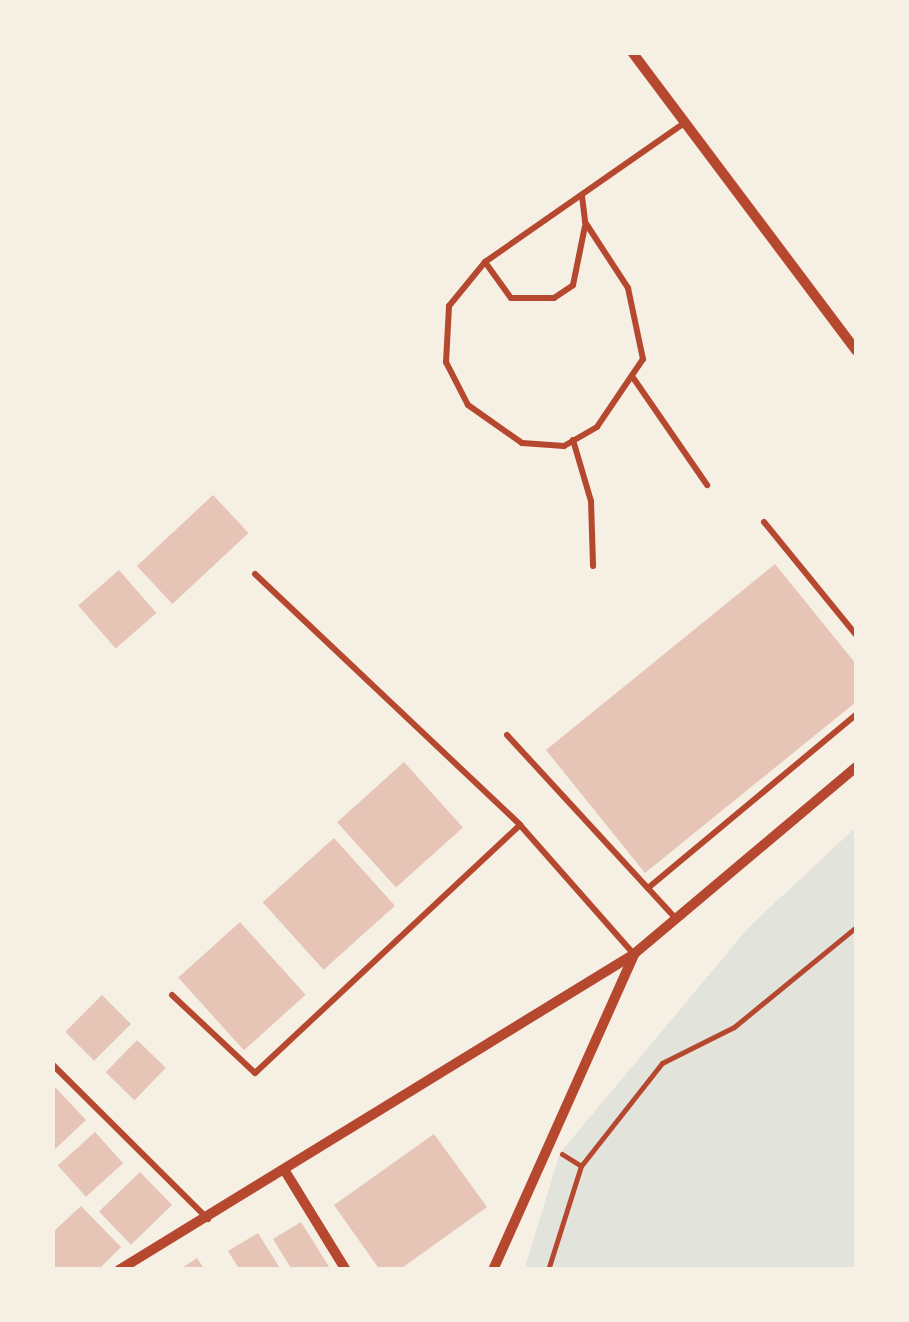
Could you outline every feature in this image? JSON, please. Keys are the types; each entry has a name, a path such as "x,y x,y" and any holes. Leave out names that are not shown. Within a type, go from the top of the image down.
{"street":[{"path":"632,52 856,350"},
{"path":"119,1270 208,1219 634,954 856,767"},
{"path":"494,1270 634,954"},
{"path":"285,1170 346,1270"}],"lane":[{"path":"586,222 628,288 644,359 597,427 573,440 522,443 468,406 446,362 444,328 464,281 485,262 685,122"},
{"path":"485,262 512,298 554,298 573,285 586,222 582,196"},
{"path":"634,378 707,485"},
{"path":"573,440 590,502 593,566"},
{"path":"764,522 856,636"},
{"path":"255,574 520,825 634,954"},
{"path":"648,888 856,715"},
{"path":"507,735 676,919"},
{"path":"172,995 255,1073 520,825"},
{"path":"52,1064 208,1219"}],"path":[{"path":"548,1270 582,1166 662,1062 734,1026 856,927"}],"shaded area":[{"path":"856,827 856,1269 524,1270 560,1153 749,927"}],"building":[{"path":"213,495 248,533 172,604 137,566"},
{"path":"775,564 856,664 856,702 645,873 546,750"},
{"path":"119,570 156,613 116,648 78,605"},
{"path":"404,762 463,827 396,888 337,822"},
{"path":"334,838 395,906 324,970 263,902"},
{"path":"240,922 306,995 244,1050 178,978"},
{"path":"102,995 131,1024 94,1061 65,1032"},
{"path":"137,1040 166,1068 135,1100 106,1072"},
{"path":"52,1084 86,1120 52,1152"},
{"path":"95,1132 123,1163 86,1197 58,1165"},
{"path":"434,1134 487,1207 399,1270 380,1270 334,1205"},
{"path":"140,1172 172,1205 131,1245 99,1212"},
{"path":"81,1206 121,1247 98,1270 52,1270 52,1233"},
{"path":"301,1222 331,1270 292,1270 273,1239"},
{"path":"258,1233 281,1270 240,1270 228,1251"},
{"path":"197,1258 205,1270 179,1270"}]}
